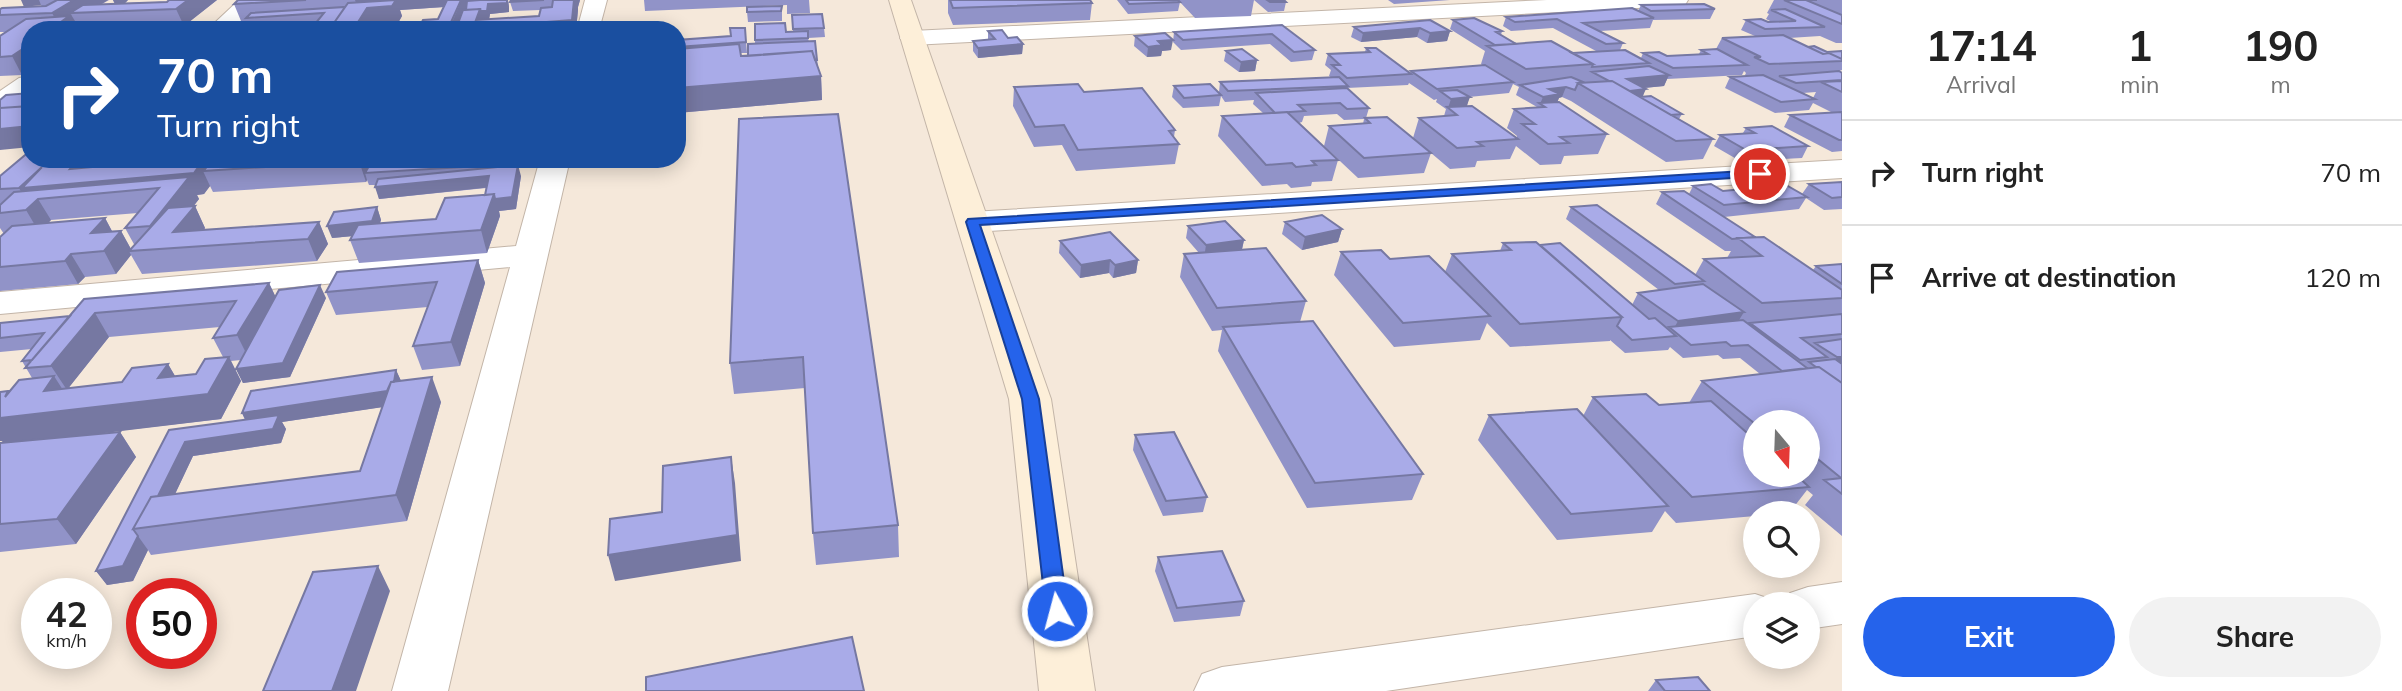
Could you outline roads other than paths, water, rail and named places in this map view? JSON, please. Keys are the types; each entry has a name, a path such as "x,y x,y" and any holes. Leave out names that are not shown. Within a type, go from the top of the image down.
{"main road":[{"path":"900,0 1030,399 1067,691"}],"street":[{"path":"228,21 252,0"},
{"path":"590,21 596,0"},
{"path":"912,37 1677,0"},
{"path":"0,85 21,84"},
{"path":"0,103 21,89"},
{"path":"420,691 553,168"},
{"path":"972,222 1842,169"},
{"path":"0,303 531,255"},
{"path":"1820,606 1842,603"},
{"path":"1222,691 1743,617"}]}
